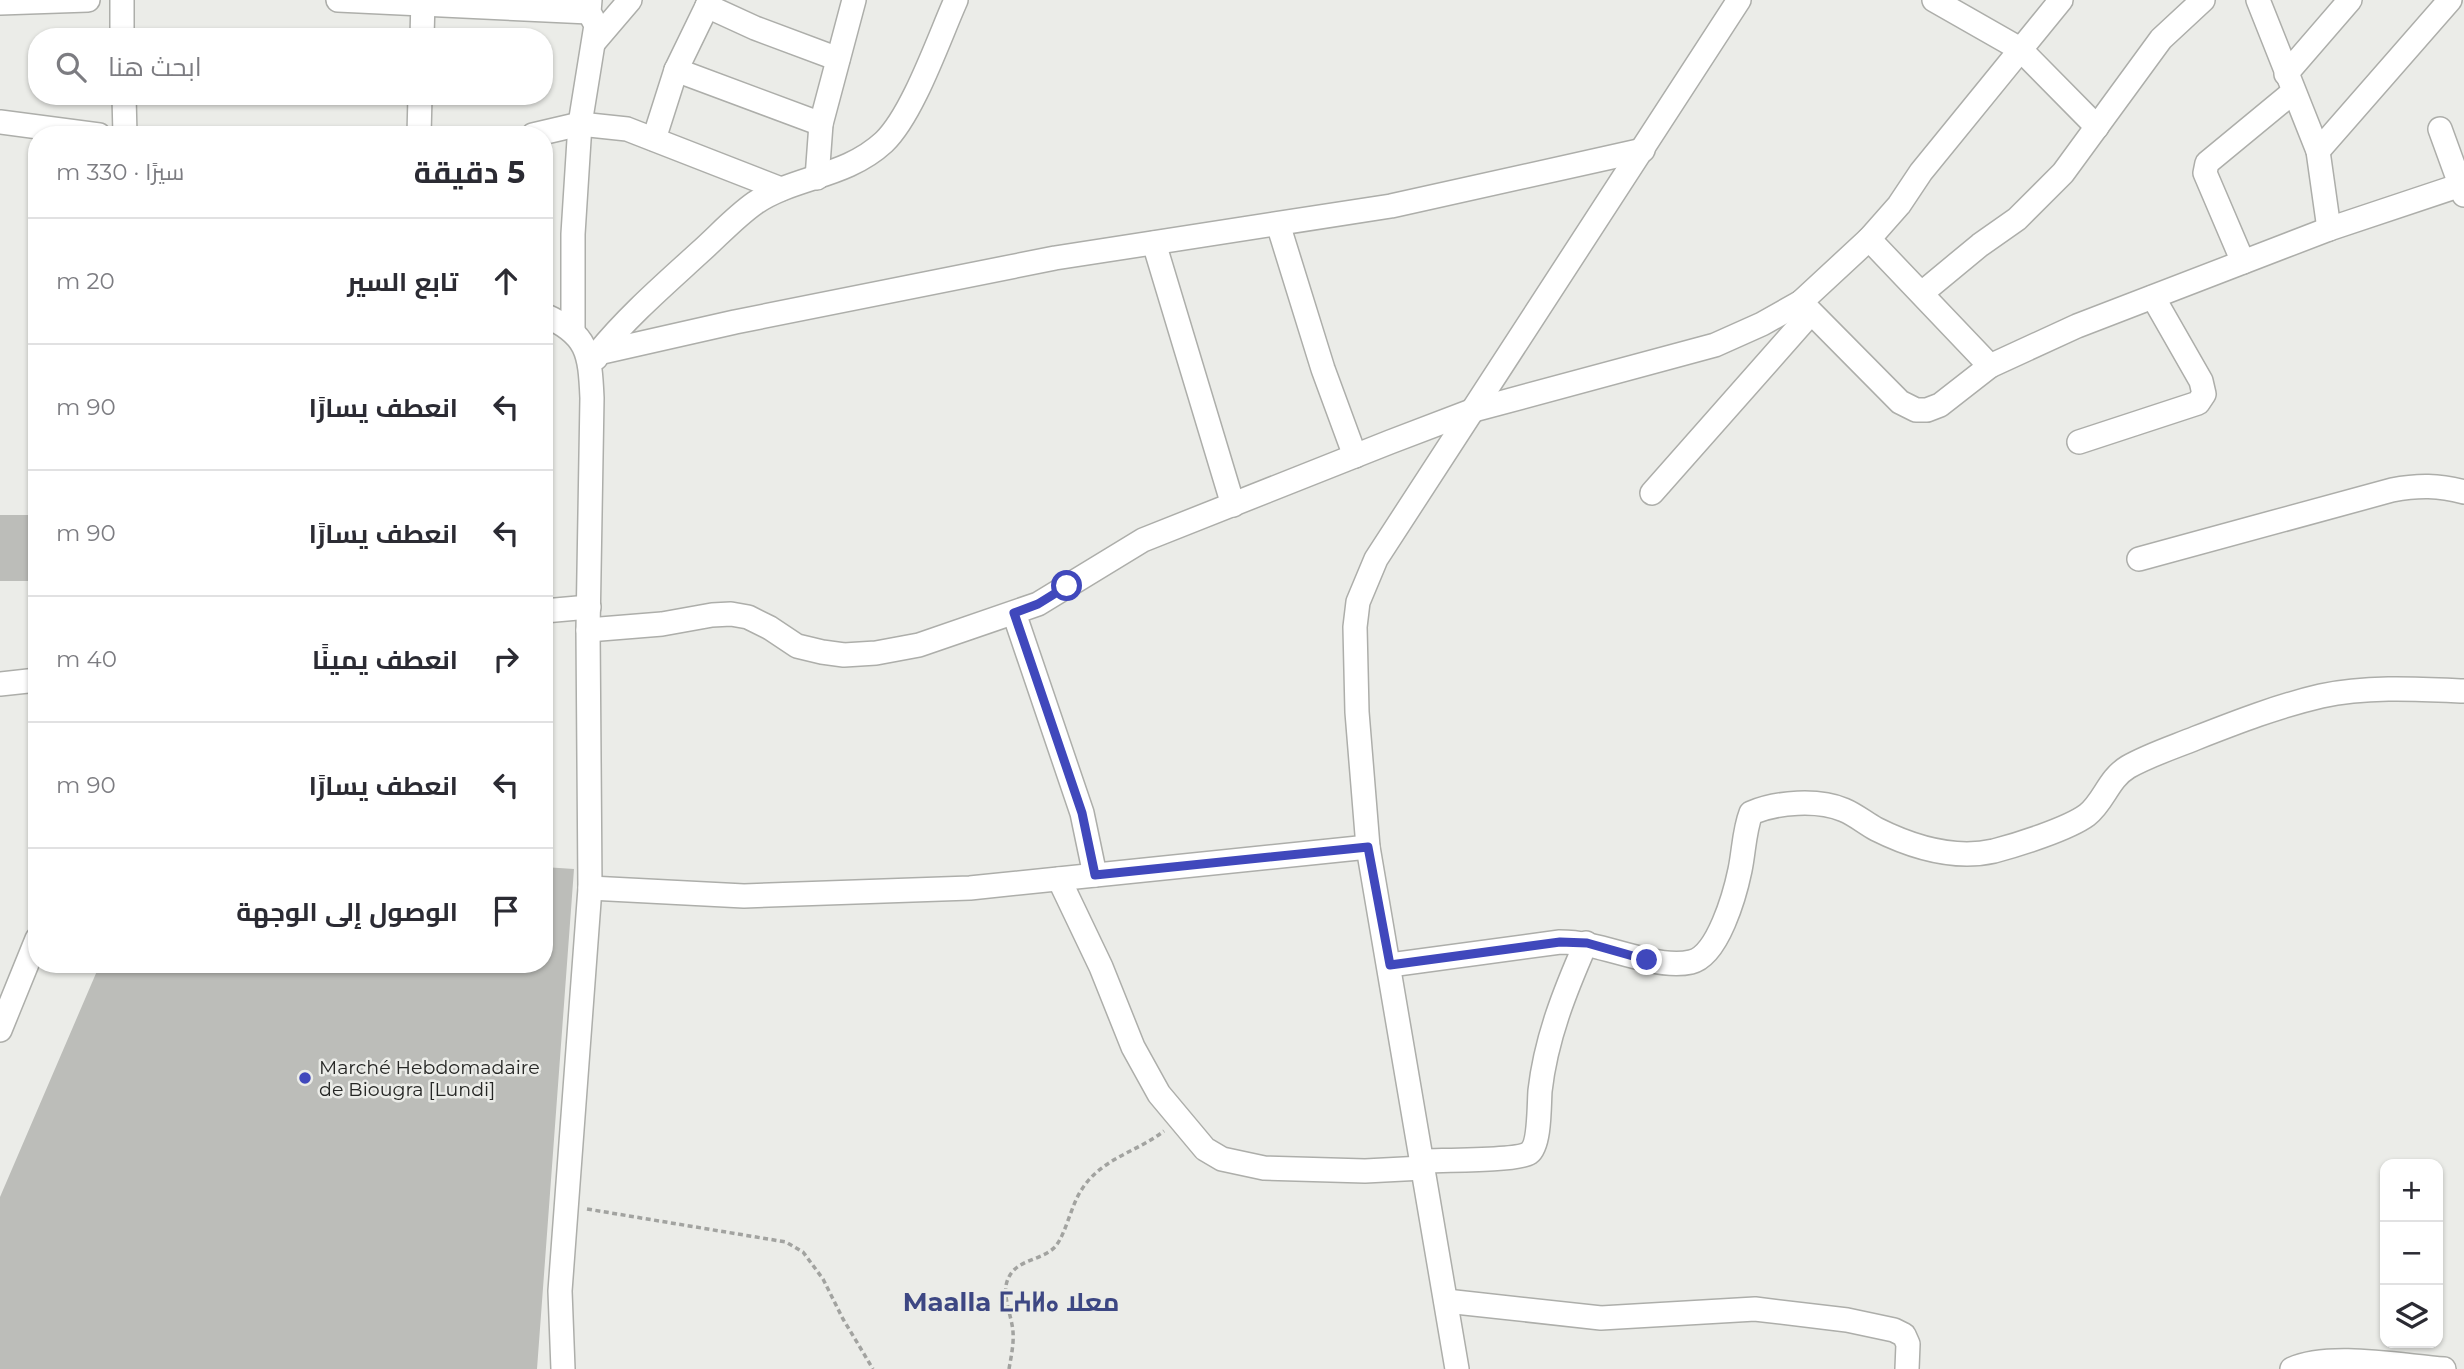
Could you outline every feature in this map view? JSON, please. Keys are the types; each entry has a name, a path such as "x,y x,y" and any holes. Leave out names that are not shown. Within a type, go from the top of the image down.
{"street":[{"path":"0,3 88,0"},
{"path":"122,0 122,28"},
{"path":"338,0 590,6 596,25 580,124 572,234 575,288 573,331"},
{"path":"594,41 629,0"},
{"path":"817,178 821,124 854,0"},
{"path":"594,362 630,316 756,203 781,189 854,163 884,141 902,120 956,0"},
{"path":"1457,1369 1368,847 1356,685 1355,627 1358,602 1376,559 1739,0"},
{"path":"1934,0 2020,49 2097,127"},
{"path":"1652,493 1806,307 1899,205 1921,172 2060,0"},
{"path":"1922,293 1980,245 2017,219 2063,173 2161,39 2203,0"},
{"path":"2258,0 2318,151 2329,229"},
{"path":"2243,262 2205,173 2207,163 2290,83 2350,0"},
{"path":"2318,151 2450,0"},
{"path":"422,28 423,3"},
{"path":"654,139 676,70 709,3 787,41 838,59"},
{"path":"676,70 821,124"},
{"path":"124,105 125,126"},
{"path":"419,126 421,105"},
{"path":"0,121 35,126"},
{"path":"553,130 580,124 613,126 654,139 781,189"},
{"path":"1806,307 1900,402 1916,410 1927,410 1940,405 1990,366 2077,326 2329,229 2463,188 2440,129"},
{"path":"594,362 695,330 928,282 1055,258 1391,206 1643,150"},
{"path":"1278,224 1323,369 1355,456"},
{"path":"1869,239 1990,366"},
{"path":"1154,243 1233,505"},
{"path":"2079,442 2198,403 2204,394 2201,381 2153,297"},
{"path":"553,612 662,624 731,614 748,617 797,646 844,655 876,653 919,645 1038,604 1143,540 1474,410 1715,345 1806,307"},
{"path":"553,320 573,331 594,362 588,618 590,888 560,1291 563,1369"},
{"path":"2139,559 2392,490 2442,486 2464,492"},
{"path":"1014,613 1082,813 1095,875"},
{"path":"0,684 28,681"},
{"path":"1390,965 1560,942 1587,943 1647,960 1692,962 1704,956 1719,933 1740,871 1746,825 1751,813 1762,808 1799,804 1827,806 1844,810 1876,829 1924,848 1946,853 1993,851 2066,827 2088,815 2113,779 2139,762 2252,716 2322,696 2343,693 2464,691"},
{"path":"590,888 744,895 852,894 970,888 1368,847"},
{"path":"1059,879 1101,967 1133,1047 1159,1094 1205,1149 1237,1164 1264,1168 1329,1170 1503,1157 1531,1152 1537,1136 1543,1062 1558,1009 1587,943"},
{"path":"0,1030 28,961"},
{"path":"1446,1301 1601,1318 1755,1309 1847,1320 1894,1330 1904,1335 1908,1344 1907,1369"},
{"path":"2292,1369 2315,1363 2347,1361 2444,1369"}],"path":[{"path":"1009,1369 1013,1332 1006,1286 1013,1270 1047,1254 1057,1244 1069,1212 1083,1187 1103,1166 1118,1155 1159,1135 1180,1120"},
{"path":"566,1206 786,1242 803,1252 823,1279 873,1369"}],"building":[{"path":"0,515 28,515 28,581 0,581"},
{"name":"Marché Hebdomadaire de Biougra [Lundi]","path":"553,868 574,869 537,1369 0,1369 0,1197 96,973 553,973"}],"place":[{"name":"Marché Hebdomadaire de Biougra [Lundi]","path":"305,1078"}],"district":[{"name":"Maalla ⵎⵄⵍⴰ معلا","path":"1011,1302"}],"route":[{"path":"1067,586 1038,604 1014,613 1082,813 1095,875 1368,847 1390,965 1560,942 1587,943 1647,960"}]}
